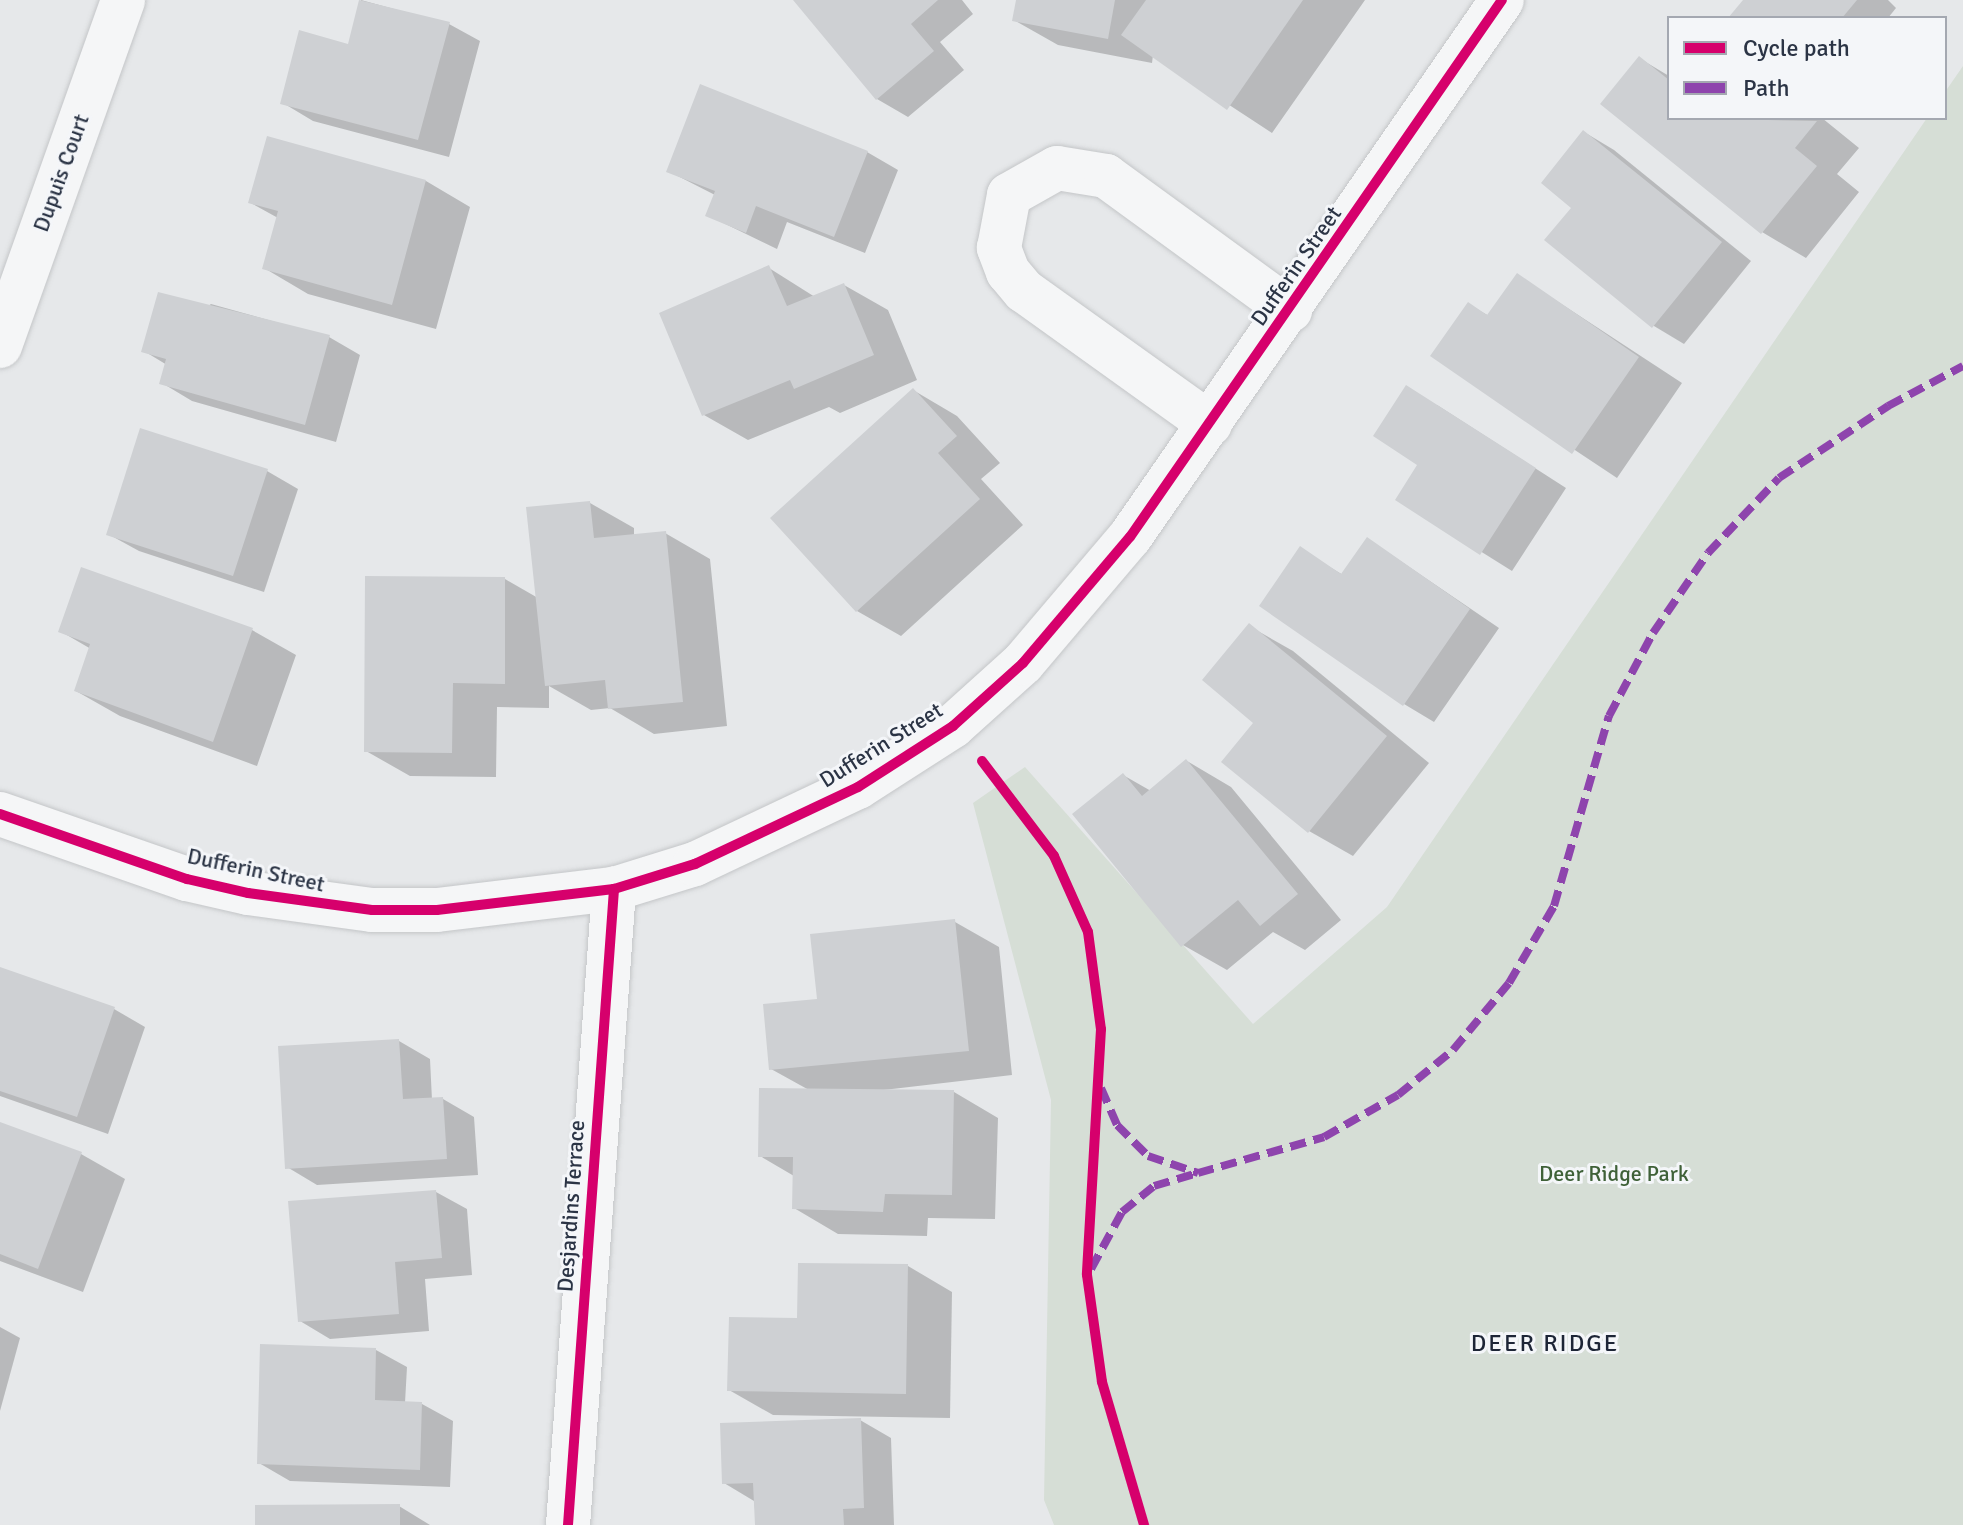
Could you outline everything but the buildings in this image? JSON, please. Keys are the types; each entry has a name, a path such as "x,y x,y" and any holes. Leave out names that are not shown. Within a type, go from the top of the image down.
{"street":[{"name":"Dupuis Court","path":"0,346 123,0"},
{"name":"Dufferin Street","path":"0,814 187,879 307,904 437,910 614,889 695,864 858,787 953,726 1023,663 1076,601 1210,424 1502,0"},
{"name":"Dufferin Street","path":"1210,424 1024,291 1008,272 999,248 1009,195 1057,168 1106,176 1290,310"},
{"name":"Desjardins Terrace","path":"568,1525 614,889"}],"green space":[{"name":"Deer Ridge Park","path":"1963,66 1963,1525 1054,1525 1044,1500 1051,1100 973,803 1025,767 1253,1024 1387,907 1926,120 1947,120 1947,89"}],"marked path":[{"path":"1101,1088 1117,1125 1148,1156 1198,1173 1324,1137 1398,1095 1453,1050 1509,983 1554,906 1609,716 1653,633 1708,553 1779,478 1888,406 1963,366"},
{"path":"1091,1269 1122,1212 1154,1186 1198,1173"}],"cycle path":[{"path":"0,814 187,879 248,893 372,910 437,910 614,889 695,864 858,787 953,726 1023,663 1130,537 1502,0"},
{"path":"982,761 1054,856 1088,932 1101,1029 1087,1275 1102,1382 1144,1525"},
{"path":"568,1525 614,889"}],"district":[{"name":"DEER RIDGE","path":"1545,1344"}]}
